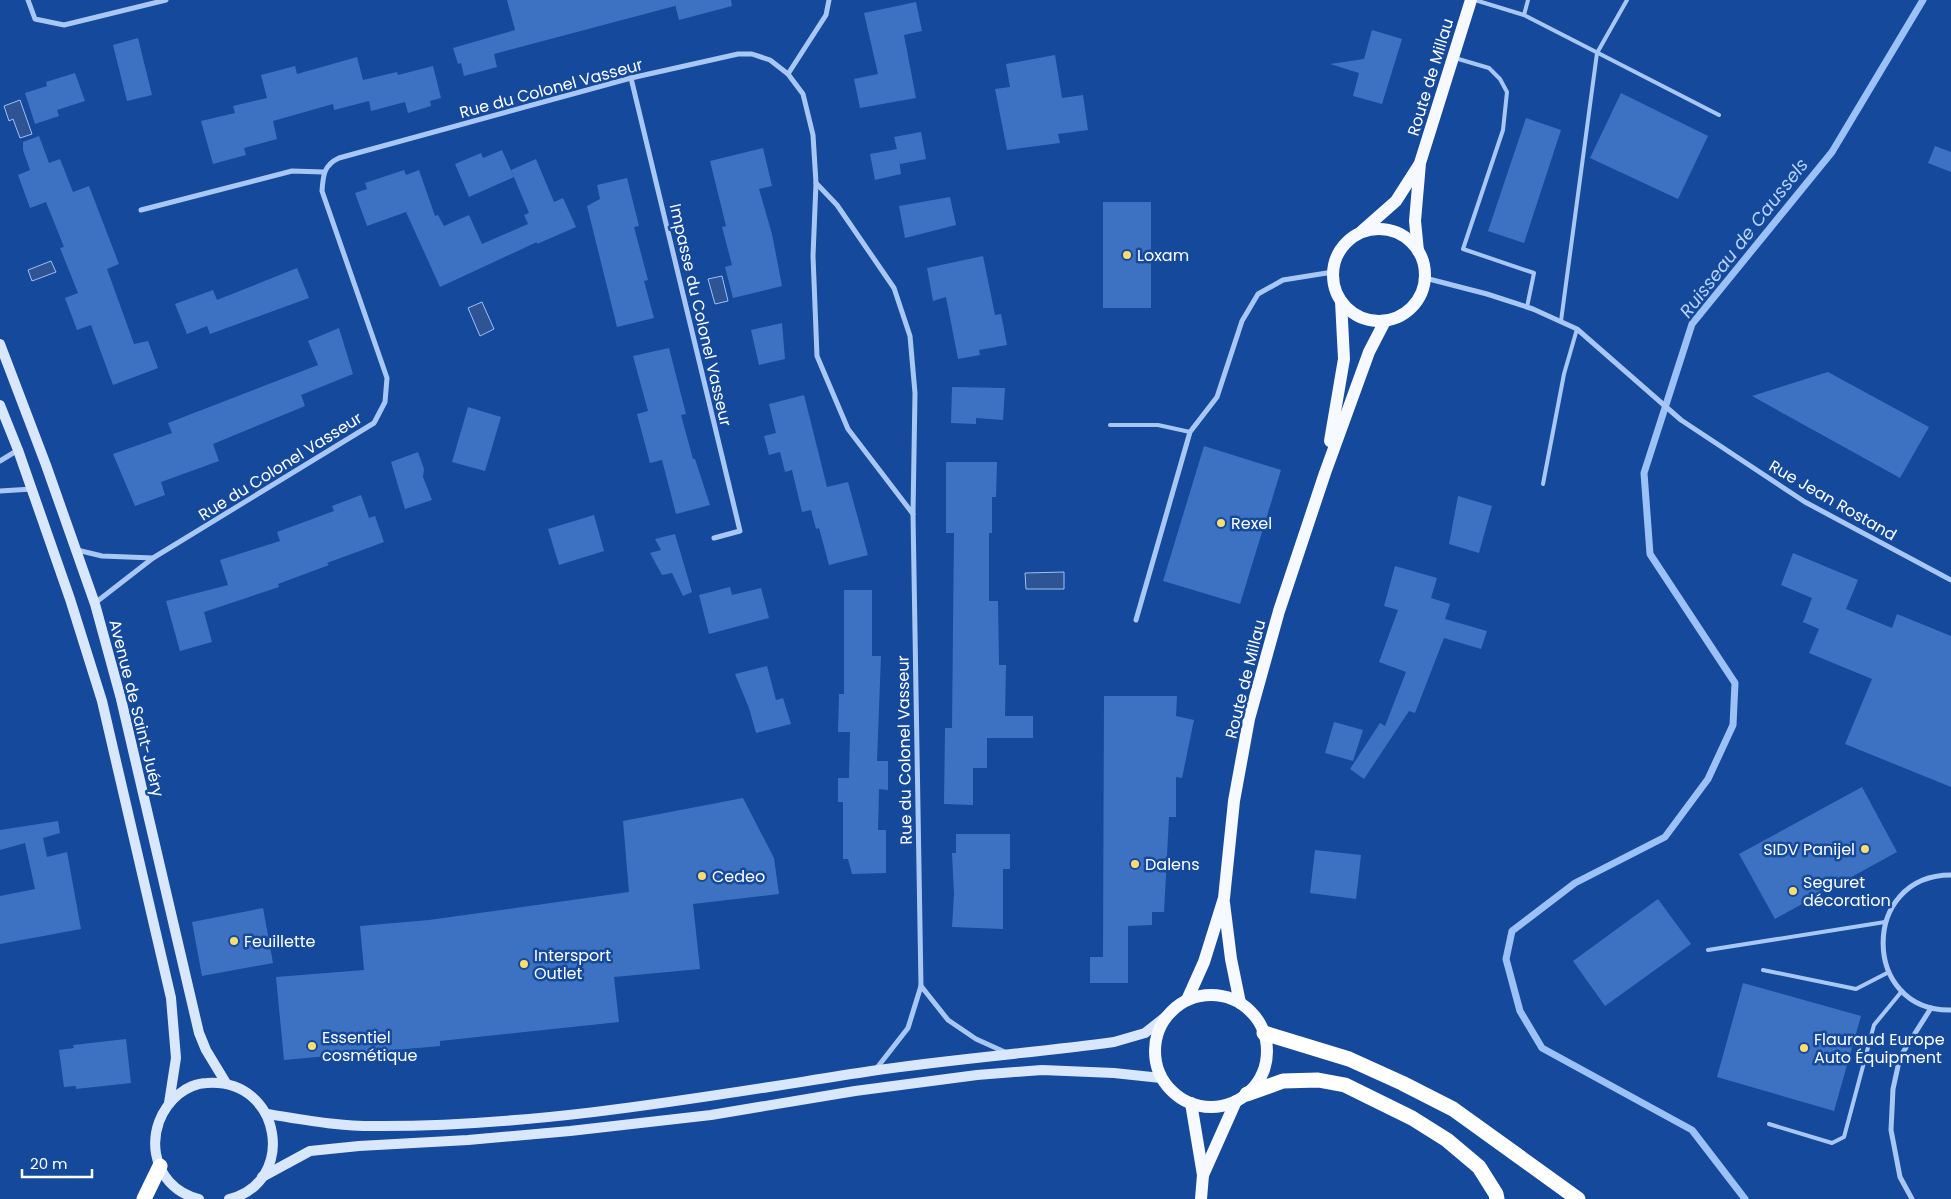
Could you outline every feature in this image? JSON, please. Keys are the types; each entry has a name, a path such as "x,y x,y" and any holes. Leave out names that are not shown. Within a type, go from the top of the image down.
{"highway":[{"path":"1264,1034 1349,1059 1453,1109 1578,1199"},
{"path":"1241,1097 1283,1080 1318,1080 1346,1085 1412,1118 1448,1140 1479,1167 1496,1194 1497,1199"},
{"path":"144,1199 160,1166"}],"main road":[{"name":"Route de Millau","path":"1418,251 1415,221 1420,163 1471,0"},
{"name":"Route de Millau","path":"1360,233 1396,201 1420,163"},
{"path":"1376,229 1392,231 1407,238 1418,251 1424,266 1425,278 1420,296 1411,308 1399,317 1385,321 1360,317 1350,311 1341,301 1335,287 1333,272 1337,256 1346,242 1360,233 1376,229"},
{"name":"Route de Millau","path":"1325,473 1344,359 1341,301"},
{"name":"Route de Millau","path":"1187,1000 1204,962 1224,898 1234,801 1249,719 1279,611 1325,473 1369,352 1385,321"},
{"name":"Avenue de Saint-Juéry","path":"0,344 77,550 95,604 121,699 199,1033 206,1050 226,1083"},
{"name":"Avenue de Saint-Juéry","path":"0,406 32,489 70,599 102,701 171,998 176,1058 169,1103"},
{"name":"Route de Millau","path":"1224,898 1231,959 1240,1003"},
{"path":"267,1114 309,1121 380,1126 530,1118 668,1103 874,1071 1114,1042 1145,1033 1177,1006 1187,1000 1205,995 1223,996 1240,1003 1258,1021 1264,1034 1266,1060 1256,1084 1241,1097 1206,1107 1191,1103 1174,1094 1161,1078 1156,1066 1154,1052 1156,1038 1161,1025 1169,1014"},
{"path":"262,1177 310,1151 570,1132 711,1115 855,1091 977,1075 1042,1070 1114,1072 1161,1078"},
{"path":"195,1199 179,1190 168,1179 160,1166 155,1150 155,1133 160,1117 169,1103 185,1089 205,1083 226,1083 242,1089 256,1100 267,1114 272,1130 273,1146 270,1162 262,1177 246,1195 229,1199"},
{"path":"1203,1175 1241,1097"},
{"path":"1191,1103 1203,1175 1201,1199"}],"street":[{"path":"28,0 35,19 64,25 166,0"},
{"path":"788,74 826,15 829,0"},
{"name":"Rue du Colonel Vasseur","path":"95,604 154,558 374,423 385,402 387,378 322,191 323,172 329,163 339,158 631,78 738,54 752,54 770,60 788,74 804,94 813,135 816,183 813,256 818,356 848,428 912,514"},
{"name":"Impasse du Colonel Vasseur","path":"631,78 740,531 714,538"},
{"path":"142,210 292,171 323,172"},
{"name":"Rue du Colonel Vasseur","path":"816,183 837,205 894,288 910,336 915,393 912,514 921,986 908,1028 874,1071"},
{"path":"1136,620 1190,432 1218,396 1242,321 1258,294 1283,280 1333,272"},
{"path":"1425,278 1527,307 1577,329"},
{"name":"Rue Jean Rostand","path":"1577,329 1681,420 1805,502 1951,580"},
{"path":"0,461 18,450"},
{"path":"0,491 32,489"},
{"path":"77,550 102,556 154,558"},
{"path":"1951,875 1930,878 1907,890 1898,899 1885,922 1882,934 1882,948 1889,972 1902,991 1920,1004 1931,1008 1951,1010"},
{"path":"921,986 948,1020 976,1039 1012,1055"},
{"path":"1912,1199 1900,1177 1891,1130 1893,1089 1900,1056 1931,1008"}],"lane":[{"path":"1475,0 1524,15 1719,115"},
{"path":"1524,15 1528,0"},
{"path":"1561,321 1597,53 1627,0"},
{"path":"1453,58 1489,68 1500,79 1507,92 1503,130 1463,249 1534,273 1527,307"},
{"path":"1543,484 1564,374 1577,329"},
{"path":"1110,425 1158,425 1190,432"},
{"path":"1708,950 1885,922"},
{"path":"1763,970 1856,989 1889,972"},
{"path":"1769,1124 1832,1144 1844,1137 1874,1025 1902,991"}],"water":[{"path":"20,100 32,134 20,138 13,119 9,121 4,106"},
{"path":"51,261 56,272 32,281 28,270"},
{"path":"722,276 728,301 715,304 708,279"},
{"path":"482,302 494,329 480,336 468,308"},
{"path":"1064,572 1064,589 1026,589 1025,573"}],"building":[{"path":"507,0 731,0 732,6 679,20 675,4 675,6 494,54 497,67 464,76 461,63 458,64 453,48 515,30"},
{"path":"916,2 922,31 904,35 916,98 860,108 854,79 878,74 864,13"},
{"path":"1372,30 1402,39 1382,104 1353,96 1359,73 1330,64 1364,59"},
{"path":"138,38 152,95 127,101 113,45"},
{"path":"1055,55 1062,98 1083,95 1088,130 1058,134 1060,143 1007,150 995,89 1010,87 1006,64"},
{"path":"357,57 363,80 397,72 398,75 433,66 441,98 430,101 431,106 408,113 405,102 371,111 369,101 334,110 333,104 273,121 277,139 244,148 246,155 213,164 201,121 235,113 233,106 267,98 261,75 295,66 297,74"},
{"path":"75,73 85,101 57,110 59,116 35,124 25,93 47,86 46,82"},
{"path":"1621,93 1708,136 1678,199 1590,158"},
{"path":"1526,118 1561,130 1524,243 1488,231"},
{"path":"921,132 926,159 900,164 899,159 901,174 875,180 870,154 897,149 894,137"},
{"path":"39,136 49,163 60,159 73,192 89,186 119,264 107,269 134,344 148,341 158,368 113,385 91,325 77,330 65,298 78,293 60,248 64,247 46,202 30,208 18,175 30,170 23,150 23,142"},
{"path":"1935,146 1951,152 1951,172 1928,163"},
{"path":"763,148 772,186 759,189 772,234 782,286 733,298 725,267 732,265 722,227 726,226 710,161"},
{"path":"502,150 514,177 469,197 455,164 481,153 483,158"},
{"path":"536,159 554,202 563,198 576,227 537,244 537,242 440,287 406,212 367,226 355,193 367,189 365,183 404,170 406,175 419,170 435,216 438,215 444,226 469,215 482,244 528,224 524,215 529,213 511,170"},
{"path":"627,178 639,226 634,227 648,280 644,281 654,318 617,327 587,206 600,199 597,185"},
{"path":"950,197 956,225 905,238 899,206"},
{"name":"Loxam","path":"1103,202 1151,202 1151,308 1103,308"},
{"path":"983,256 995,315 1001,314 1007,345 979,350 980,355 958,359 946,297 933,301 927,268"},
{"path":"297,268 309,298 210,334 207,326 187,334 175,304 213,290 217,300"},
{"path":"782,323 785,359 759,365 751,330"},
{"path":"339,328 353,374 301,395 305,406 213,444 219,461 161,482 165,495 135,506 113,454 172,433 168,423 318,365 308,341"},
{"path":"669,348 686,414 681,415 693,459 695,459 710,505 676,514 662,460 650,463 637,414 648,411 633,356"},
{"path":"1828,372 1929,427 1900,478 1752,396"},
{"path":"952,387 1005,388 1003,420 976,418 976,424 951,423"},
{"path":"804,395 827,487 848,482 868,555 829,565 819,528 816,529 811,510 802,512 792,470 785,472 780,452 769,455 764,436 776,433 769,404"},
{"path":"468,407 501,417 485,471 452,462"},
{"path":"1204,446 1281,470 1240,604 1163,581"},
{"path":"418,452 424,469 423,477 432,500 405,509 391,462"},
{"path":"946,462 997,462 996,497 992,497 992,533 989,533 989,601 998,601 999,665 1006,665 1005,716 1033,716 1033,738 987,738 987,768 973,768 973,805 944,804 945,728 952,728 954,533 946,533"},
{"path":"361,495 369,518 375,516 384,542 278,584 279,587 204,612 212,642 180,651 166,601 228,585 220,560 280,541 277,532 334,511 332,506"},
{"path":"1458,496 1492,506 1479,553 1449,544"},
{"path":"594,515 604,551 559,565 548,529"},
{"path":"675,534 692,592 683,596 672,573 662,575 650,553 661,550 655,539"},
{"path":"1793,553 1858,580 1846,609 1892,628 1897,614 1951,636 1951,787 1845,744 1872,679 1809,653 1819,629 1803,622 1812,598 1781,585"},
{"path":"1395,566 1437,578 1431,598 1450,604 1445,619 1487,631 1481,649 1444,638 1415,713 1409,711 1364,779 1350,769 1380,723 1385,726 1406,672 1379,662 1398,610 1384,606"},
{"path":"730,587 732,595 761,588 769,618 709,634 699,595"},
{"path":"844,590 872,590 872,656 881,656 877,761 888,761 888,790 879,789 878,830 886,830 886,873 852,874 848,859 843,859 843,802 838,802 838,778 849,778 850,732 838,732 839,694 844,694"},
{"path":"767,666 776,700 783,698 791,724 756,733 749,708 735,674"},
{"name":"Dalens","path":"1104,696 1177,696 1176,716 1194,720 1182,778 1176,777 1176,817 1169,817 1164,912 1152,912 1152,925 1128,926 1128,983 1090,983 1090,957 1103,957"},
{"path":"1334,722 1363,730 1353,761 1325,753"},
{"path":"1862,787 1897,852 1775,919 1739,854"},
{"path":"743,798 774,858 779,894 693,904 700,969 614,977 619,1022 440,1041 440,1046 284,1060 276,977 364,970 360,926 429,920 629,892 623,821"},
{"path":"58,821 60,833 43,838 47,857 67,852 81,929 0,944 0,896 35,889 25,843 0,850 0,830"},
{"path":"956,834 1010,834 1010,869 1003,869 1003,929 952,927 954,894 952,853 956,853"},
{"path":"1315,850 1361,855 1356,899 1310,893"},
{"path":"1658,899 1691,944 1605,1006 1573,961"},
{"path":"263,908 273,963 202,976 192,922"},
{"path":"1743,983 1861,1016 1834,1111 1717,1077"},
{"path":"126,1039 131,1083 76,1089 76,1086 64,1087 59,1050 74,1048 73,1045"}],"waterway":[{"name":"Ruisseau de Caussels","path":"1745,1199 1692,1130 1542,1048 1520,1011 1506,959 1512,931 1575,883 1665,837 1708,779 1733,725 1735,683 1650,554 1644,473 1692,324 1832,152 1923,0"}],"place":[{"name":"Loxam","path":"1127,255"},
{"name":"Rexel","path":"1221,523"},
{"name":"SIDV Panijel","path":"1865,849"},
{"name":"Dalens","path":"1135,864"},
{"name":"Cedeo","path":"702,876"},
{"name":"Seguret décoration","path":"1793,891"},
{"name":"Feuillette","path":"234,941"},
{"name":"Intersport Outlet","path":"524,964"},
{"name":"Essentiel cosmétique","path":"312,1046"},
{"name":"Flauraud Europe Auto Équipment","path":"1804,1048"}]}
